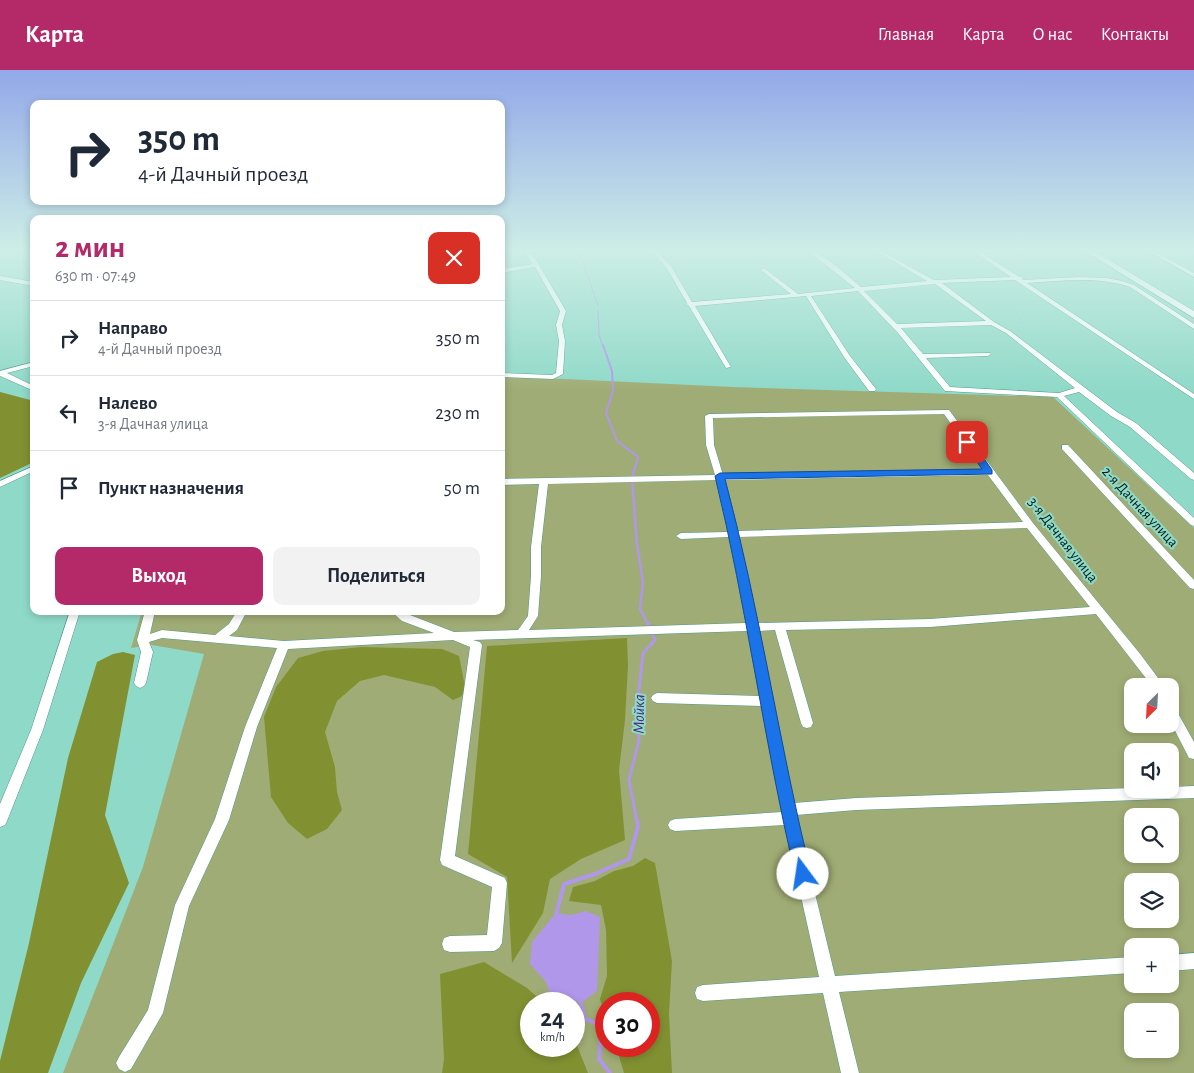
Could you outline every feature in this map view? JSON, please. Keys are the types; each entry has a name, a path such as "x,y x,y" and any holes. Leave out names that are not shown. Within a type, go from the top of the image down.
{"street":[{"path":"505,375 558,376 562,341 559,325 563,311 555,298"},
{"path":"686,298 728,367"},
{"path":"689,304 768,298"},
{"path":"810,298 847,357 872,389"},
{"path":"870,298 948,389 1059,395 1081,390"},
{"path":"956,298 1008,332 1114,414 1133,424 1194,477"},
{"path":"1048,298 1194,397"},
{"path":"1150,298 1194,327"},
{"path":"1166,298 1194,315"},
{"path":"895,326 992,323"},
{"path":"921,356 988,354"},
{"path":"0,373 30,365"},
{"path":"0,373 30,387"},
{"path":"1059,395 1194,522"},
{"name":"3-я Дачная улица","path":"720,476 710,445 709,416 946,412 1030,525 1152,678"},
{"name":"2-я Дачная улица","path":"1065,447 1194,586"},
{"path":"0,484 30,470"},
{"path":"505,482 670,476 989,472"},
{"path":"720,476 734,534 789,814 850,1073"},
{"path":"521,634 533,616 536,547 544,481"},
{"path":"682,536 1030,525"},
{"path":"143,640 162,634 284,645 458,636 930,623 1099,610"},
{"path":"0,821 37,730 74,615"},
{"path":"140,683 147,652 143,640 149,615"},
{"path":"216,640 233,627 240,615"},
{"path":"402,615 476,644 447,860 500,883 494,943 450,944"},
{"path":"779,626 807,723"},
{"path":"125,1063 156,1013 182,905 222,820 251,727 284,645"},
{"path":"657,698 767,701"},
{"path":"1179,726 1194,754"},
{"path":"675,825 789,814 856,804 1194,792"},
{"path":"1179,962 1194,961"},
{"path":"703,993 1124,966"}],"green space":[{"path":"505,376 733,387 1053,397 1194,528 1194,1073 63,1073 143,867 204,654 152,645 131,648 141,615 505,615"},
{"path":"0,392 30,400 30,464 0,478"},
{"path":"627,638 628,666 625,720 619,770 625,840 581,859 550,879 543,913 512,963 507,877 468,854 487,646"},
{"path":"361,647 442,649 459,656 465,687 462,696 453,700 435,687 384,675 360,681 337,701 325,732 335,767 337,792 342,810 327,829 307,839 288,823 271,797 264,717 276,687 298,658 323,651"},
{"path":"123,652 135,655 105,815 129,883 81,983 48,1073 0,1073 0,1061 29,943 68,758 97,662 113,654"},
{"path":"645,858 655,863 672,961 669,1014 672,1073 624,1073 619,1057 660,1057 660,992 602,992 607,976 606,930 601,905 569,901 573,887 595,881 614,871 633,866"},
{"path":"484,962 527,988 532,992 520,992 520,1057 582,1057 588,1073 442,1073 444,1059 440,974"}],"shaded area":[{"path":"586,911 600,917 597,991 585,1000 585,992 549,992 546,982 530,964 532,942 556,913 571,915"}],"waterway":[{"name":"Мойка","path":"595,298 598,306"},
{"name":"Мойка","path":"598,310 599,335 603,347"},
{"name":"Мойка","path":"603,345 612,371 613,391 606,413 617,441 638,457 635,468"},
{"name":"Мойка","path":"635,467 632,478 637,545 643,582 640,609 648,624"},
{"name":"Мойка","path":"648,624 650,628"},
{"name":"Мойка","path":"637,822 629,780 639,740 637,708 643,653 655,640 652,633"},
{"name":"Мойка","path":"556,915 564,884 595,874 629,859 638,827 637,820"},
{"name":"Мойка","path":"585,1019 602,1025 599,1059 610,1073"}],"route":[{"path":"803,874 790,818 734,534 720,476 989,472 967,442"}]}
